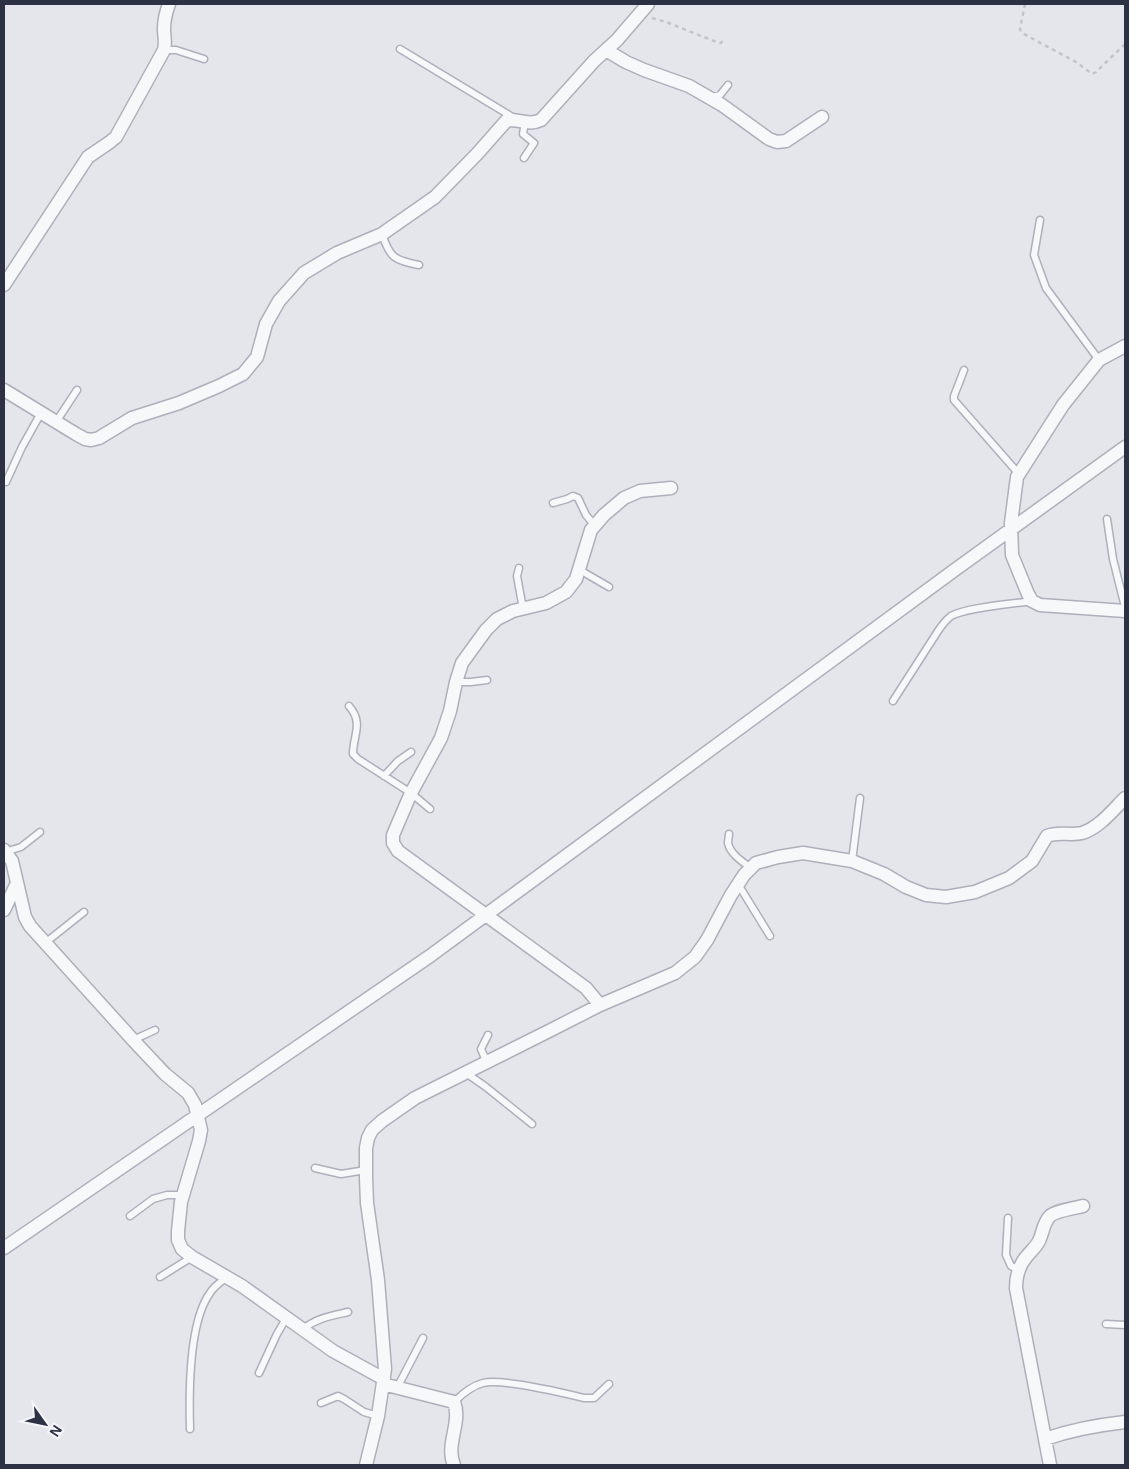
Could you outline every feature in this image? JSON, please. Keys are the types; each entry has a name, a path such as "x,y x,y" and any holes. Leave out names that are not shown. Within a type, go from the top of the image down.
{"street":[{"path":"4,285 88,157 116,137 164,50 164,16 169,4"},
{"path":"4,390 85,440 91,440 99,438 132,418 179,403 243,374 257,357 266,324 279,301 304,273 337,253 382,234 435,197 507,120 534,123 541,120 594,61 618,40 648,4"},
{"path":"606,50 626,62 689,86 722,105 769,139 777,142 786,141 822,116"},
{"path":"1125,346 1099,360 1063,405 1018,474 1011,530 1012,555 1032,601 1040,605 1125,612"},
{"path":"4,1248 430,956 1125,447"},
{"path":"600,1005 586,988 398,851 393,843 393,835 411,793 441,738 450,712 462,663 486,630 497,619 513,611 546,603 566,592 576,578 592,530 604,515 624,498 640,491 671,488"},
{"path":"366,1465 378,1416 385,1369 385,1349 378,1280 367,1203 366,1148 372,1130 415,1098 600,1005 675,973 695,957 707,940 738,884 756,863 766,859 803,853 852,861 884,874 906,887 926,895 946,897 975,892 1009,878 1025,867 1032,861 1047,836 1057,833 1081,833 1095,827 1125,798"},
{"path":"4,851 12,861 25,916 30,926 165,1074 188,1093 196,1105 201,1130 183,1195 178,1231 178,1240 182,1249 242,1286 332,1351 383,1382 397,1388 454,1402 456,1416 450,1451 454,1465"},
{"path":"4,910 18,883"},
{"path":"1050,1465 1016,1288 1016,1279 1018,1270 1025,1257 1034,1249 1050,1216 1083,1206"},
{"path":"1045,1439 1068,1431 1125,1422"}],"lane":[{"path":"400,49 520,121 524,134 534,143 524,158"},
{"path":"164,50 176,50 204,59"},
{"path":"708,97 720,95 728,85"},
{"path":"1040,220 1034,255 1046,288 1099,360"},
{"path":"382,234 386,246 393,256 401,262 419,265"},
{"path":"964,370 954,396 956,404 1018,474"},
{"path":"56,422 77,390"},
{"path":"6,482 22,446 41,413"},
{"path":"554,503 573,496 578,498 586,515 595,526"},
{"path":"1108,519 1113,559 1125,607"},
{"path":"519,568 516,576 523,609"},
{"path":"578,569 609,587"},
{"path":"893,701 938,631 952,616 973,610 1032,601"},
{"path":"456,682 487,680"},
{"path":"349,706 356,713 357,720 353,754 358,760 411,793 430,809"},
{"path":"384,776 398,761 412,752"},
{"path":"852,861 860,798"},
{"path":"4,851 20,847 40,832"},
{"path":"729,834 728,843 731,849 738,858 751,868"},
{"path":"738,884 770,936"},
{"path":"45,942 84,912"},
{"path":"133,1040 155,1030"},
{"path":"488,1035 481,1050 484,1056 490,1060"},
{"path":"466,1073 532,1124"},
{"path":"315,1168 342,1174 366,1170"},
{"path":"130,1216 153,1199 167,1195 183,1195"},
{"path":"1008,1218 1006,1254 1012,1266 1018,1270"},
{"path":"160,1277 192,1256"},
{"path":"190,1429 191,1367 199,1319 210,1293 216,1285 227,1277"},
{"path":"303,1329 322,1317 348,1312"},
{"path":"259,1373 287,1317"},
{"path":"1106,1324 1125,1325"},
{"path":"397,1388 423,1338"},
{"path":"454,1402 472,1387 485,1382 509,1383 584,1398 594,1398 609,1384"},
{"path":"321,1403 338,1396 364,1412 378,1416"}],"path":[{"path":"1026,4 1020,29 1022,33 1072,60 1092,74 1125,44"},
{"path":"639,14 662,20 719,44 723,40"}]}
